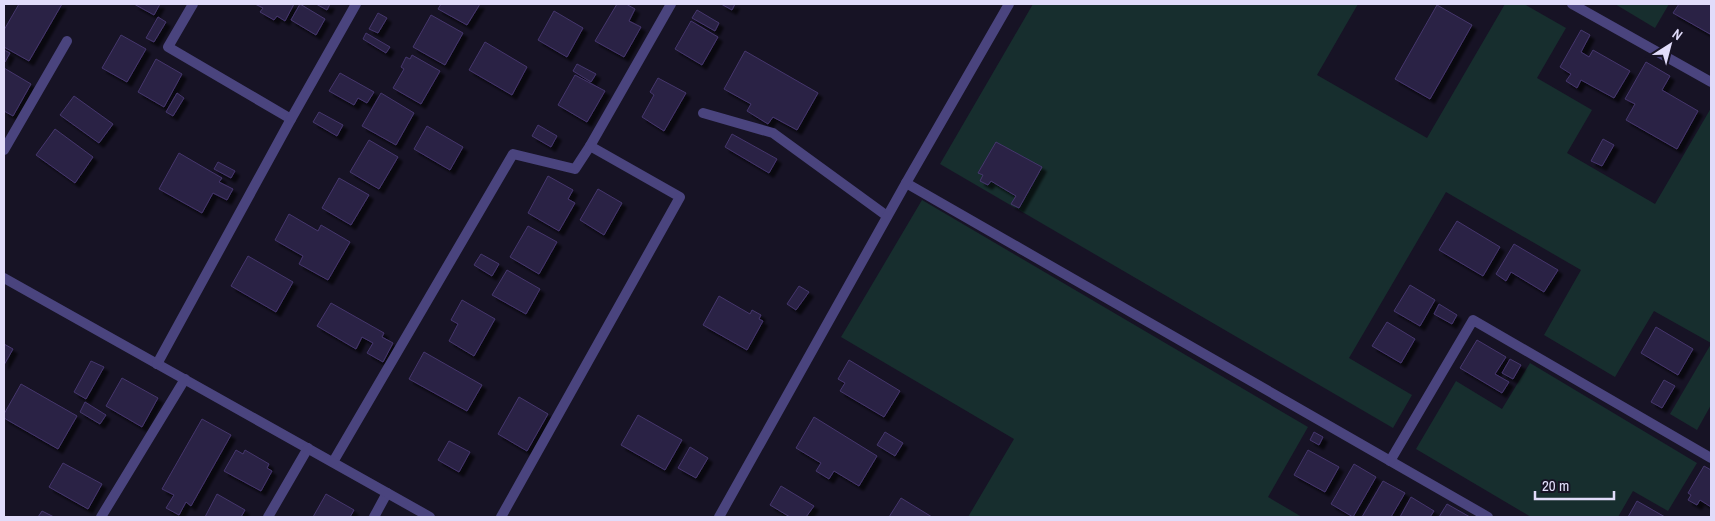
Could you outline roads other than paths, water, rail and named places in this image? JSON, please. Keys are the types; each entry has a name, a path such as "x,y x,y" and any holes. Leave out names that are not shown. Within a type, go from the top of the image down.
{"street":[{"path":"193,4 168,47 291,119"},
{"path":"157,364 356,4"},
{"path":"334,462 513,154 575,169 671,4"},
{"path":"719,517 887,216 1009,4"},
{"path":"1572,4 1711,82"},
{"path":"4,150 67,41"},
{"path":"703,113 773,133 887,216"},
{"path":"502,517 680,198 590,146"},
{"path":"906,183 1488,517"},
{"path":"4,278 430,517"},
{"path":"1390,461 1473,320 1711,458"},
{"path":"101,517 185,380"},
{"path":"268,517 308,448"},
{"path":"374,517 387,493"}]}
